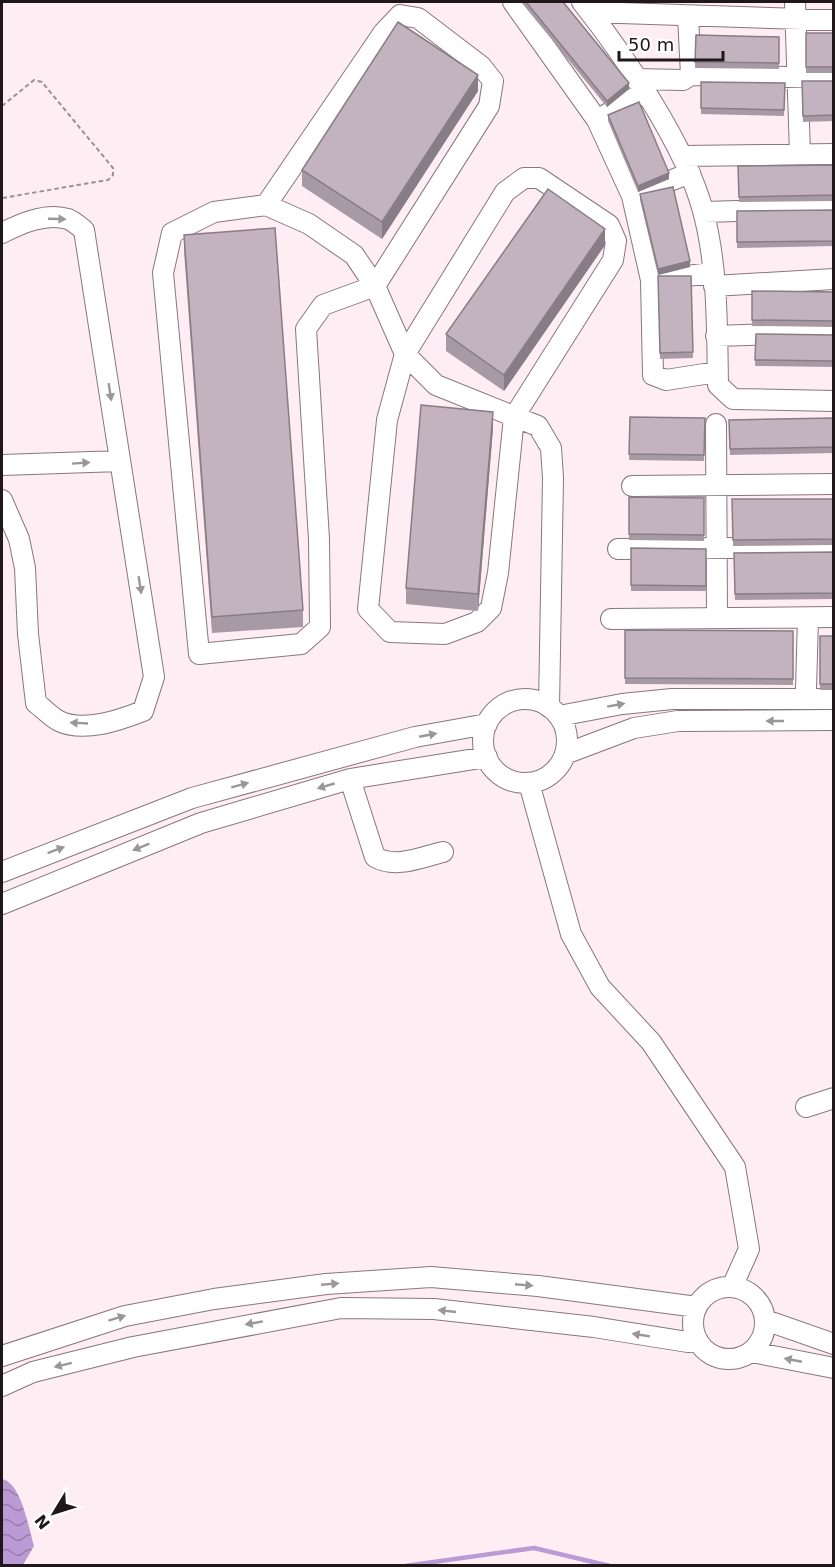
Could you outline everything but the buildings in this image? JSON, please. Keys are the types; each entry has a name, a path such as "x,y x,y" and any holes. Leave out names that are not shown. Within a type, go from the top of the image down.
{"street":[{"path":"513,2 597,120 632,196 651,280 653,375 666,380 717,372"},
{"path":"586,7 688,16 795,10 834,20"},
{"path":"586,7 639,86 686,165 704,212 713,279 718,384 734,399 834,401"},
{"path":"795,10 800,154"},
{"path":"266,206 384,32 400,15 418,18 481,66 493,81 489,106 375,286 323,305 306,329 319,539 320,627 302,644 199,654 163,273 172,233 214,212 266,206 309,224 354,255 375,286 405,354 436,385 538,426 551,448 554,711"},
{"path":"688,16 691,75"},
{"path":"597,120 639,86 682,80 691,75 834,78"},
{"path":"632,196 686,165 800,154 834,154"},
{"path":"524,178 539,178 609,225 616,241 613,260 514,417 498,573 491,608 477,622 445,634 390,632 368,609 387,420 405,354 505,192 524,178"},
{"path":"704,212 834,208"},
{"path":"2,233 20,224 45,218 68,219 84,230 154,677 143,711 115,722 80,724 59,721 36,703 28,634 25,568 18,539 2,500"},
{"path":"651,280 834,279"},
{"path":"716,336 834,332"},
{"path":"716,424 717,618"},
{"path":"2,465 120,461"},
{"path":"632,486 834,484"},
{"path":"618,549 834,547"},
{"path":"611,620 834,617"},
{"path":"806,689 808,618"},
{"path":"521,699 536,700 554,711 567,734 565,754 552,774 529,783 508,779 499,774 486,757 483,740 487,724 495,712 507,703 521,699"},
{"path":"554,711 672,699 834,699"},
{"path":"565,754 634,728 678,721 834,720"},
{"path":"2,872 192,798 415,737 487,724"},
{"path":"2,904 201,823 350,779 486,757"},
{"path":"350,779 375,857 387,863 401,862 443,852"},
{"path":"529,783 571,934 600,987 651,1042 735,1167 748,1249 732,1287"},
{"path":"806,1107 834,1098"},
{"path":"2,1356 125,1316 214,1299 326,1284 431,1277 538,1286 697,1307"},
{"path":"752,1352 764,1332 765,1320 758,1301 741,1289 732,1287 711,1292 697,1307 693,1324 698,1341 713,1355 723,1359 733,1359 752,1352 834,1368"},
{"path":"2,1386 33,1372 133,1347 341,1308 434,1309 594,1327 688,1342 698,1341"},
{"path":"765,1320 834,1344"}],"path":[{"path":"2,106 34,81 42,82 112,168 113,175 108,180 2,198"}],"water":[{"path":"2,1479 9,1482 19,1497 34,1546 23,1565 2,1565"}],"waterway":[{"path":"405,1566 534,1548 610,1566"}]}
